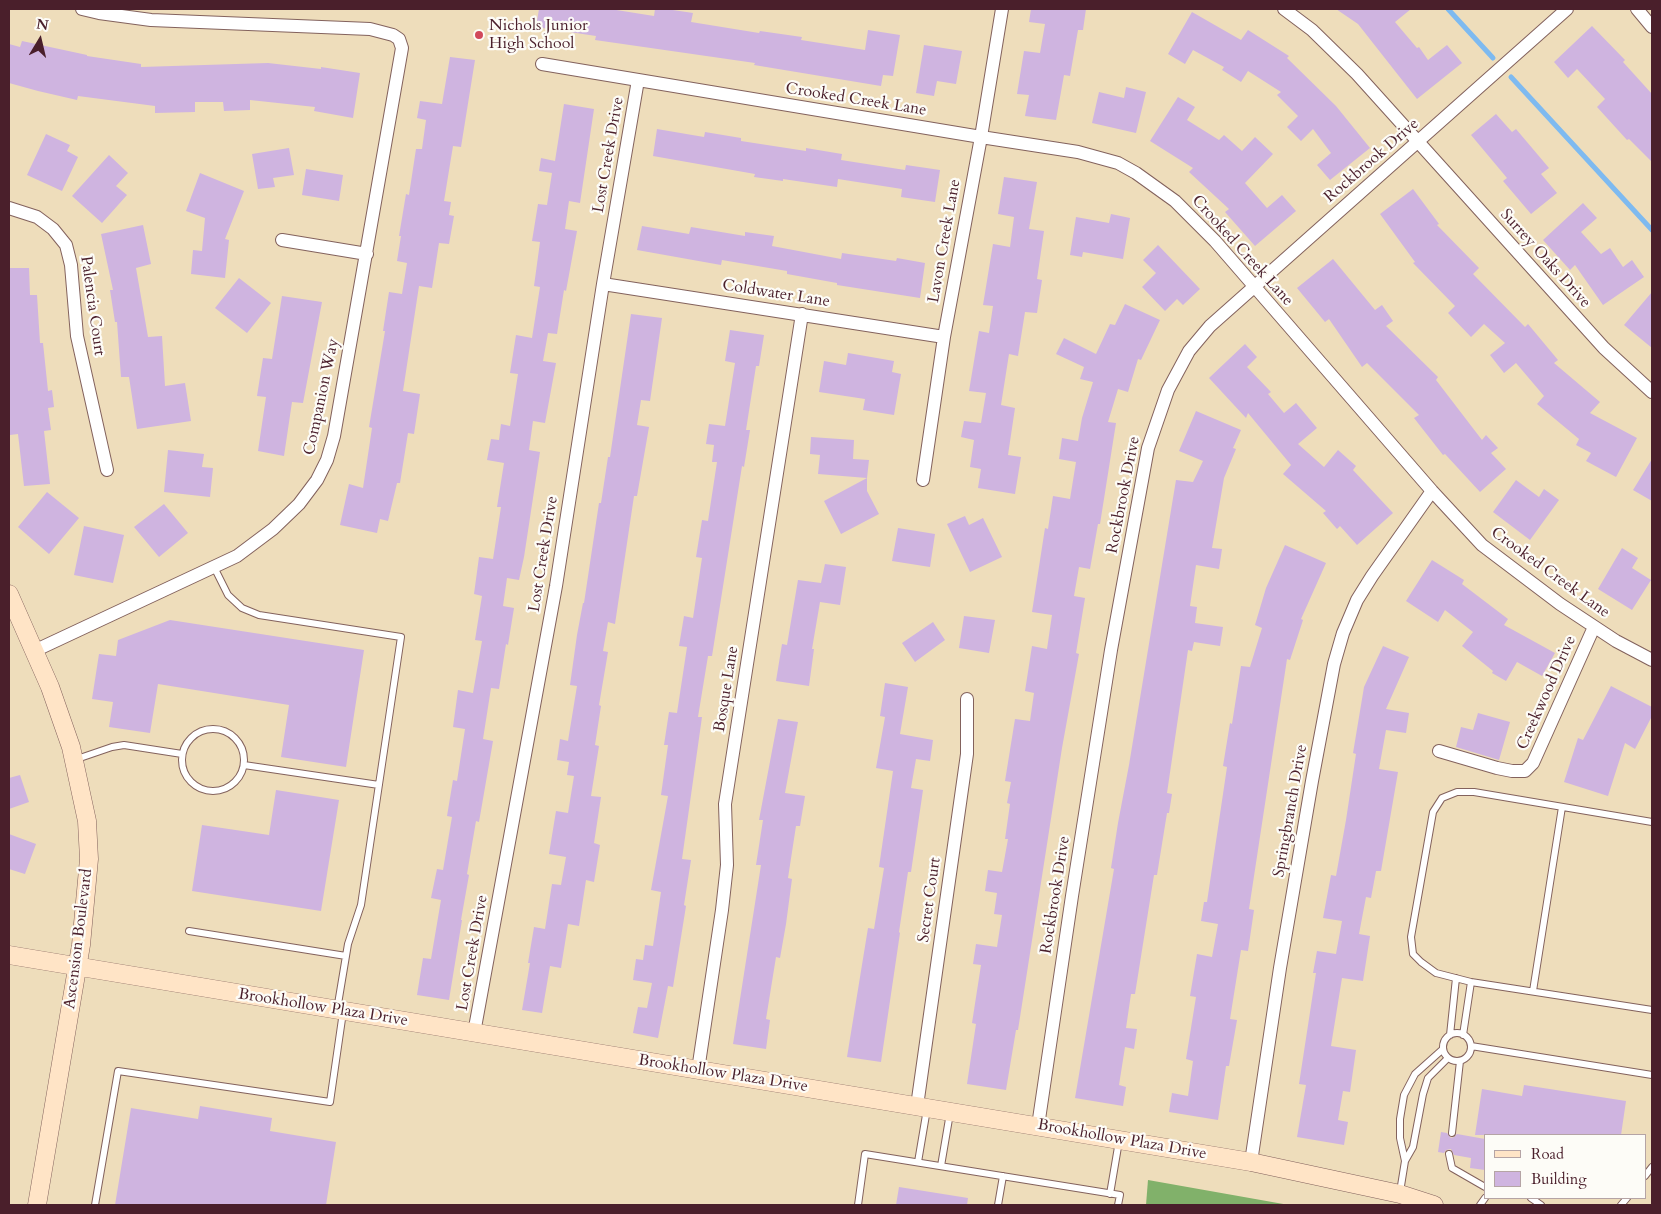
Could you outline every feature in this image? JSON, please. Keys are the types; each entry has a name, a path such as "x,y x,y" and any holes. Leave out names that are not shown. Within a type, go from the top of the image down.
{"street":[{"name":"Companion Way","path":"34,651 237,556 273,529 299,504 317,480 327,460 334,436 402,48 399,39 393,35 370,28 151,20 82,9"},
{"name":"Lavon Creek Lane","path":"923,480 944,337 981,137 1002,9"},
{"name":"Surrey Oaks Drive","path":"1284,9 1312,30 1357,74 1604,348 1652,392"},
{"name":"Rockbrook Drive","path":"1038,1126 1108,670 1148,448 1168,390 1189,351 1210,326 1567,9"},
{"path":"1637,9 1652,27"},
{"name":"Crooked Creek Lane","path":"542,64 1078,152 1118,163 1130,169 1175,201 1215,241 1432,491 1482,545 1560,604 1616,641 1652,660"},
{"name":"Lost Creek Drive","path":"474,1033 556,586 638,80"},
{"name":"Palencia Court","path":"9,208 37,217 53,229 66,245 71,266 77,336 107,470"},
{"path":"282,240 367,254"},
{"name":"Coldwater Lane","path":"604,284 944,337"},
{"name":"Bosque Lane","path":"698,1070 726,874 725,804 802,314"},
{"name":"Springbranch Drive","path":"1251,1162 1280,968 1334,664 1343,633 1358,600 1372,576 1432,491"},
{"name":"Ascension Boulevard","path":"9,594 50,687 71,747 87,822 89,859 83,928 37,1205"},
{"name":"Creekwood Drive","path":"1439,750 1497,768 1525,771 1533,763 1594,627"},
{"name":"Secret Court","path":"922,1107 967,754 967,699"},
{"name":"Brookhollow Plaza Drive","path":"9,955 1251,1162 1400,1194 1434,1205"}],"lane":[{"path":"95,1205 118,1071 330,1102 346,956 361,905 401,637 259,615 242,608 228,595 214,567"},
{"path":"210,729 228,732 236,738 241,746 244,756 242,774 228,788 219,791 209,791 193,785 188,779 184,771 182,754 189,740 195,735 210,729"},
{"path":"73,760 124,745 182,754"},
{"path":"244,765 379,785"},
{"path":"1652,822 1474,792 1457,792 1442,798 1433,812 1411,937 1413,954 1436,973 1471,982 1652,1010"},
{"path":"1534,991 1562,807"},
{"path":"189,931 346,956"},
{"path":"1450,1035 1456,978"},
{"path":"1463,1035 1471,982"},
{"path":"1455,1033 1463,1035 1470,1041 1469,1055 1460,1061 1448,1058 1443,1049 1444,1041 1455,1033"},
{"path":"1471,1046 1652,1075"},
{"path":"1405,1162 1400,1138 1400,1119 1404,1095 1415,1074 1443,1049"},
{"path":"1400,1194 1405,1162 1413,1146 1428,1078 1448,1058"},
{"path":"1452,1134 1460,1061"},
{"path":"918,1162 922,1107"},
{"path":"941,1166 950,1112"},
{"path":"1110,1194 1119,1140"},
{"path":"858,1205 865,1154 1120,1195 1118,1205"},
{"path":"1449,1154 1452,1168 1484,1186"},
{"path":"998,1205 1003,1176"}],"green space":[{"path":"1148,1180 1289,1205 1146,1205"}],"building":[{"path":"539,9 610,9 654,16 655,9 666,9 693,13 691,22 759,33 760,31 802,37 801,40 865,50 868,30 900,35 893,76 883,75 881,86 754,65 755,63 595,40 596,36 536,27"},
{"path":"1031,9 1086,9 1083,30 1078,30 1070,76 1064,75 1056,120 1025,116 1029,95 1017,94 1024,51 1040,53 1045,24 1029,22"},
{"path":"1336,9 1411,9 1395,22 1417,48 1419,47 1428,60 1447,45 1462,63 1417,99 1358,24"},
{"path":"1192,12 1241,40 1248,30 1289,56 1287,58 1336,106 1370,148 1330,180 1317,165 1331,153 1313,129 1301,141 1287,127 1298,116 1277,95 1281,92 1248,71 1241,82 1222,70 1224,67 1193,50 1185,64 1168,54"},
{"path":"1592,26 1625,60 1623,62 1652,94 1652,162 1629,139 1627,140 1597,107 1605,99 1577,69 1568,78 1554,62"},
{"path":"22,41 87,56 141,64 141,67 268,63 321,69 321,67 360,73 353,118 314,111 315,107 250,100 250,110 224,111 223,102 195,102 195,112 155,113 155,106 78,96 77,100 38,91 9,83 9,44 20,47"},
{"path":"924,45 962,51 956,84 937,81 934,96 916,93"},
{"path":"450,57 475,60 461,147 453,146 444,201 451,202 449,215 454,216 449,244 439,243 432,288 419,286 403,391 420,394 414,434 408,433 400,483 397,483 388,521 380,519 377,533 340,525 349,484 363,488 372,428 369,427 385,331 383,331 389,292 402,294 407,263 397,261 401,236 399,236 406,194 409,195 416,149 422,149 426,120 417,118 420,101 442,104"},
{"path":"1126,87 1146,92 1136,133 1092,123 1099,92 1124,98"},
{"path":"1178,97 1195,107 1187,120 1219,140 1224,135 1242,151 1255,137 1273,154 1245,183 1267,208 1282,195 1296,211 1255,246 1225,212 1229,209 1189,172 1193,168 1150,141"},
{"path":"564,104 594,109 580,203 569,201 565,229 577,231 566,291 564,290 557,334 548,333 543,361 556,363 545,423 533,421 529,450 540,452 524,557 519,580 507,578 503,606 514,608 499,689 491,688 483,739 493,741 479,822 476,821 449,1000 417,995 423,958 431,959 441,900 431,898 437,869 443,870 452,817 447,816 453,780 457,781 465,729 453,727 458,690 473,693 482,641 475,640 482,596 474,594 479,557 493,559 501,507 497,507 504,463 487,460 491,439 499,440 501,424 510,426 518,374 510,373 516,335 532,338 540,287 534,286 540,242 532,241 538,204 547,205 552,173 539,171 541,158 555,161"},
{"path":"1496,114 1512,132 1516,129 1549,168 1541,174 1557,193 1531,214 1503,181 1507,178 1471,135"},
{"path":"657,129 704,137 705,132 741,138 741,141 806,151 806,148 842,154 841,160 905,170 906,165 940,170 935,202 901,197 902,189 838,179 837,187 783,179 783,181 754,177 755,174 653,156"},
{"path":"46,134 70,145 67,151 78,157 62,191 27,175"},
{"path":"289,148 294,175 273,178 275,187 258,189 252,154"},
{"path":"109,155 128,173 116,186 127,195 102,223 72,196"},
{"path":"306,169 343,175 339,201 302,195"},
{"path":"200,173 244,191 225,239 229,240 225,278 191,274 193,250 202,251 205,218 186,211"},
{"path":"1004,177 1037,182 1029,229 1044,231 1037,279 1042,280 1037,313 1025,312 1018,356 1009,354 1001,405 1015,408 1008,455 1021,457 1015,494 978,488 981,469 970,467 974,440 961,437 964,421 981,423 986,393 969,391 979,331 989,333 993,306 983,305 993,244 1010,247 1014,217 998,214"},
{"path":"1413,189 1439,224 1437,225 1479,268 1473,274 1525,327 1528,324 1558,360 1554,363 1600,402 1590,413 1637,438 1616,477 1586,461 1591,453 1576,445 1579,439 1537,404 1544,396 1516,363 1504,373 1490,355 1505,343 1484,324 1471,337 1448,313 1455,306 1413,263 1415,262 1380,214"},
{"path":"1583,203 1597,218 1581,232 1601,254 1610,248 1623,267 1632,260 1644,277 1603,305 1575,265 1570,270 1543,240"},
{"path":"1111,214 1130,218 1123,259 1083,252 1082,257 1070,255 1076,217 1109,223"},
{"path":"143,225 151,264 136,268 148,337 162,336 165,386 185,383 191,421 137,429 129,377 121,377 117,322 115,322 110,290 113,290 101,234"},
{"path":"642,226 689,234 691,227 745,236 745,232 774,236 772,246 841,259 842,253 896,261 897,258 925,263 920,298 837,285 837,283 787,274 787,271 722,260 721,265 637,250"},
{"path":"1158,245 1200,289 1183,305 1177,299 1165,311 1142,287 1156,273 1143,260"},
{"path":"1333,259 1375,310 1382,305 1393,321 1386,326 1438,377 1436,380 1482,440 1486,435 1498,448 1491,453 1506,469 1480,492 1445,454 1443,455 1414,418 1419,415 1367,363 1362,367 1329,319 1325,322 1297,288"},
{"path":"9,268 29,268 30,295 37,295 40,343 43,343 48,391 52,390 54,407 48,408 51,430 44,431 50,484 24,486 18,434 10,435"},
{"path":"239,278 271,303 247,333 215,308"},
{"path":"1652,292 1652,348 1624,325"},
{"path":"282,296 322,302 303,403 292,402 284,456 258,451 266,397 257,396 263,358 272,359"},
{"path":"1125,304 1160,320 1141,360 1138,359 1128,392 1118,389 1108,422 1116,423 1100,524 1098,524 1090,569 1079,567 1074,596 1085,598 1076,653 1079,654 1062,748 1018,1030 1016,1030 1006,1090 967,1084 976,1024 972,1023 981,965 973,964 976,944 997,947 1002,915 994,914 997,893 985,891 988,870 1002,872 1008,839 1005,839 1010,804 1007,803 1011,782 1005,781 1015,719 1030,721 1034,693 1025,691 1032,646 1047,649 1052,615 1032,612 1045,528 1048,529 1053,496 1070,499 1076,462 1059,459 1062,438 1078,441 1082,418 1093,382 1080,379 1084,367 1056,354 1064,338 1096,354 1110,324 1115,325"},
{"path":"631,314 662,318 650,401 641,400 637,425 649,427 637,496 634,496 615,624 608,622 603,651 608,652 599,705 601,706 595,745 599,746 591,796 601,797 594,843 600,845 594,882 586,880 579,926 568,924 561,968 550,966 542,1013 522,1010 534,927 545,929 552,884 561,885 566,857 549,854 556,811 568,813 574,776 567,775 569,762 557,760 560,739 568,741 577,686 570,685 577,635 584,603 599,503 601,503 608,457 610,457"},
{"path":"730,330 764,335 759,366 756,366 746,430 750,430 744,467 742,466 712,656 708,656 698,717 702,717 682,859 691,860 684,905 686,906 673,987 668,986 658,1038 633,1033 638,1007 647,1008 652,983 633,980 636,959 643,960 645,945 653,946 661,892 651,890 668,796 661,795 668,745 664,745 669,712 677,713 687,647 679,646 684,616 693,618 702,558 696,557 702,520 708,521 717,462 712,462 714,445 706,444 709,424 725,426 735,363 725,361"},
{"path":"1245,344 1257,357 1247,367 1271,392 1268,394 1284,413 1296,403 1317,428 1298,444 1324,467 1338,450 1356,466 1353,470 1393,513 1357,545 1340,526 1337,529 1323,513 1326,511 1283,474 1291,465 1248,413 1246,418 1209,378"},
{"path":"848,353 894,361 892,372 901,374 894,415 863,410 865,399 819,392 824,361 846,365"},
{"path":"1196,411 1241,430 1233,448 1236,449 1224,478 1212,548 1222,549 1219,569 1196,565 1190,606 1197,607 1195,623 1223,627 1220,646 1194,642 1192,651 1188,650 1167,793 1172,794 1169,813 1167,813 1157,875 1154,875 1135,994 1131,994 1126,1028 1137,1029 1134,1049 1125,1047 1119,1085 1126,1087 1123,1106 1075,1098 1114,869 1111,868 1118,823 1176,480 1193,482 1203,461 1179,451"},
{"path":"811,437 854,440 853,459 869,460 867,478 818,474 820,455 810,454"},
{"path":"168,450 204,454 202,467 213,468 210,497 164,492"},
{"path":"1652,459 1652,501 1633,490"},
{"path":"867,478 867,491 879,514 841,534 824,501"},
{"path":"1516,480 1539,497 1544,489 1559,500 1530,540 1493,512"},
{"path":"47,492 79,518 49,554 18,527"},
{"path":"164,504 188,533 159,557 134,527"},
{"path":"965,516 969,525 983,518 1002,557 970,572 947,524"},
{"path":"84,526 124,535 113,583 74,575"},
{"path":"898,528 935,534 930,567 892,561"},
{"path":"1285,545 1326,563 1301,619 1303,620 1290,660 1287,659 1249,909 1254,910 1248,951 1241,950 1230,1019 1237,1020 1229,1066 1226,1066 1218,1120 1169,1112 1172,1093 1188,1096 1193,1061 1186,1059 1196,997 1190,996 1197,954 1212,957 1218,924 1201,921 1204,902 1207,902 1227,767 1223,766 1241,666 1250,667 1262,628 1255,625 1266,588"},
{"path":"1622,548 1638,558 1632,568 1651,580 1632,610 1598,589"},
{"path":"1432,560 1464,580 1462,584 1508,619 1504,625 1555,653 1542,676 1517,662 1506,681 1492,673 1493,671 1462,646 1473,632 1445,610 1438,622 1406,601"},
{"path":"825,564 846,567 840,605 820,602 812,649 814,649 809,686 776,681 782,644 787,645 798,580 821,583"},
{"path":"964,616 995,620 989,653 959,648"},
{"path":"170,620 364,650 346,767 281,757 289,705 158,684 150,733 109,727 113,702 92,699 99,654 116,656 118,640"},
{"path":"933,622 945,640 915,662 902,643"},
{"path":"1383,646 1409,657 1386,709 1409,713 1406,733 1386,730 1379,769 1398,772 1381,871 1376,871 1371,898 1366,897 1359,934 1370,936 1363,981 1342,978 1331,1046 1356,1050 1350,1092 1343,1091 1338,1120 1348,1122 1344,1145 1297,1137 1306,1085 1299,1084 1316,973 1313,973 1317,951 1336,954 1342,921 1323,918 1331,875 1336,876 1346,820 1356,754 1353,753 1364,687"},
{"path":"885,683 908,687 900,734 933,740 930,761 916,759 911,788 923,790 911,872 908,872 881,1062 847,1057 868,928 874,929 884,868 879,867 893,771 876,768 885,717 880,716"},
{"path":"1611,686 1652,707 1652,716 1635,749 1625,743 1608,796 1564,782 1578,738 1583,740"},
{"path":"1478,713 1510,722 1499,760 1456,747 1461,727 1473,730"},
{"path":"778,719 798,722 785,793 805,796 800,826 796,826 788,878 792,879 786,924 780,958 776,957 766,1019 770,1020 766,1049 733,1044 761,865 756,865 763,820 759,820"},
{"path":"20,775 29,802 9,809 9,778"},
{"path":"276,790 339,800 321,911 192,891 202,825 269,835"},
{"path":"9,834 36,844 25,874 9,869"},
{"path":"1524,1085 1626,1101 1621,1134 1475,1135 1482,1089 1522,1096"},
{"path":"200,1106 272,1118 270,1131 336,1142 326,1205 115,1205 131,1108 198,1119"},
{"path":"1441,1132 1447,1133 1451,1138 1457,1134 1484,1139 1484,1170 1470,1168 1471,1158 1454,1155 1451,1149 1446,1150 1444,1153 1438,1152"},
{"path":"899,1187 968,1198 967,1205 896,1205"}],"waterway":[{"path":"1448,9 1493,58"},
{"path":"1511,77 1652,230"}],"place":[{"name":"Nichols Junior High School","path":"479,35"}]}
